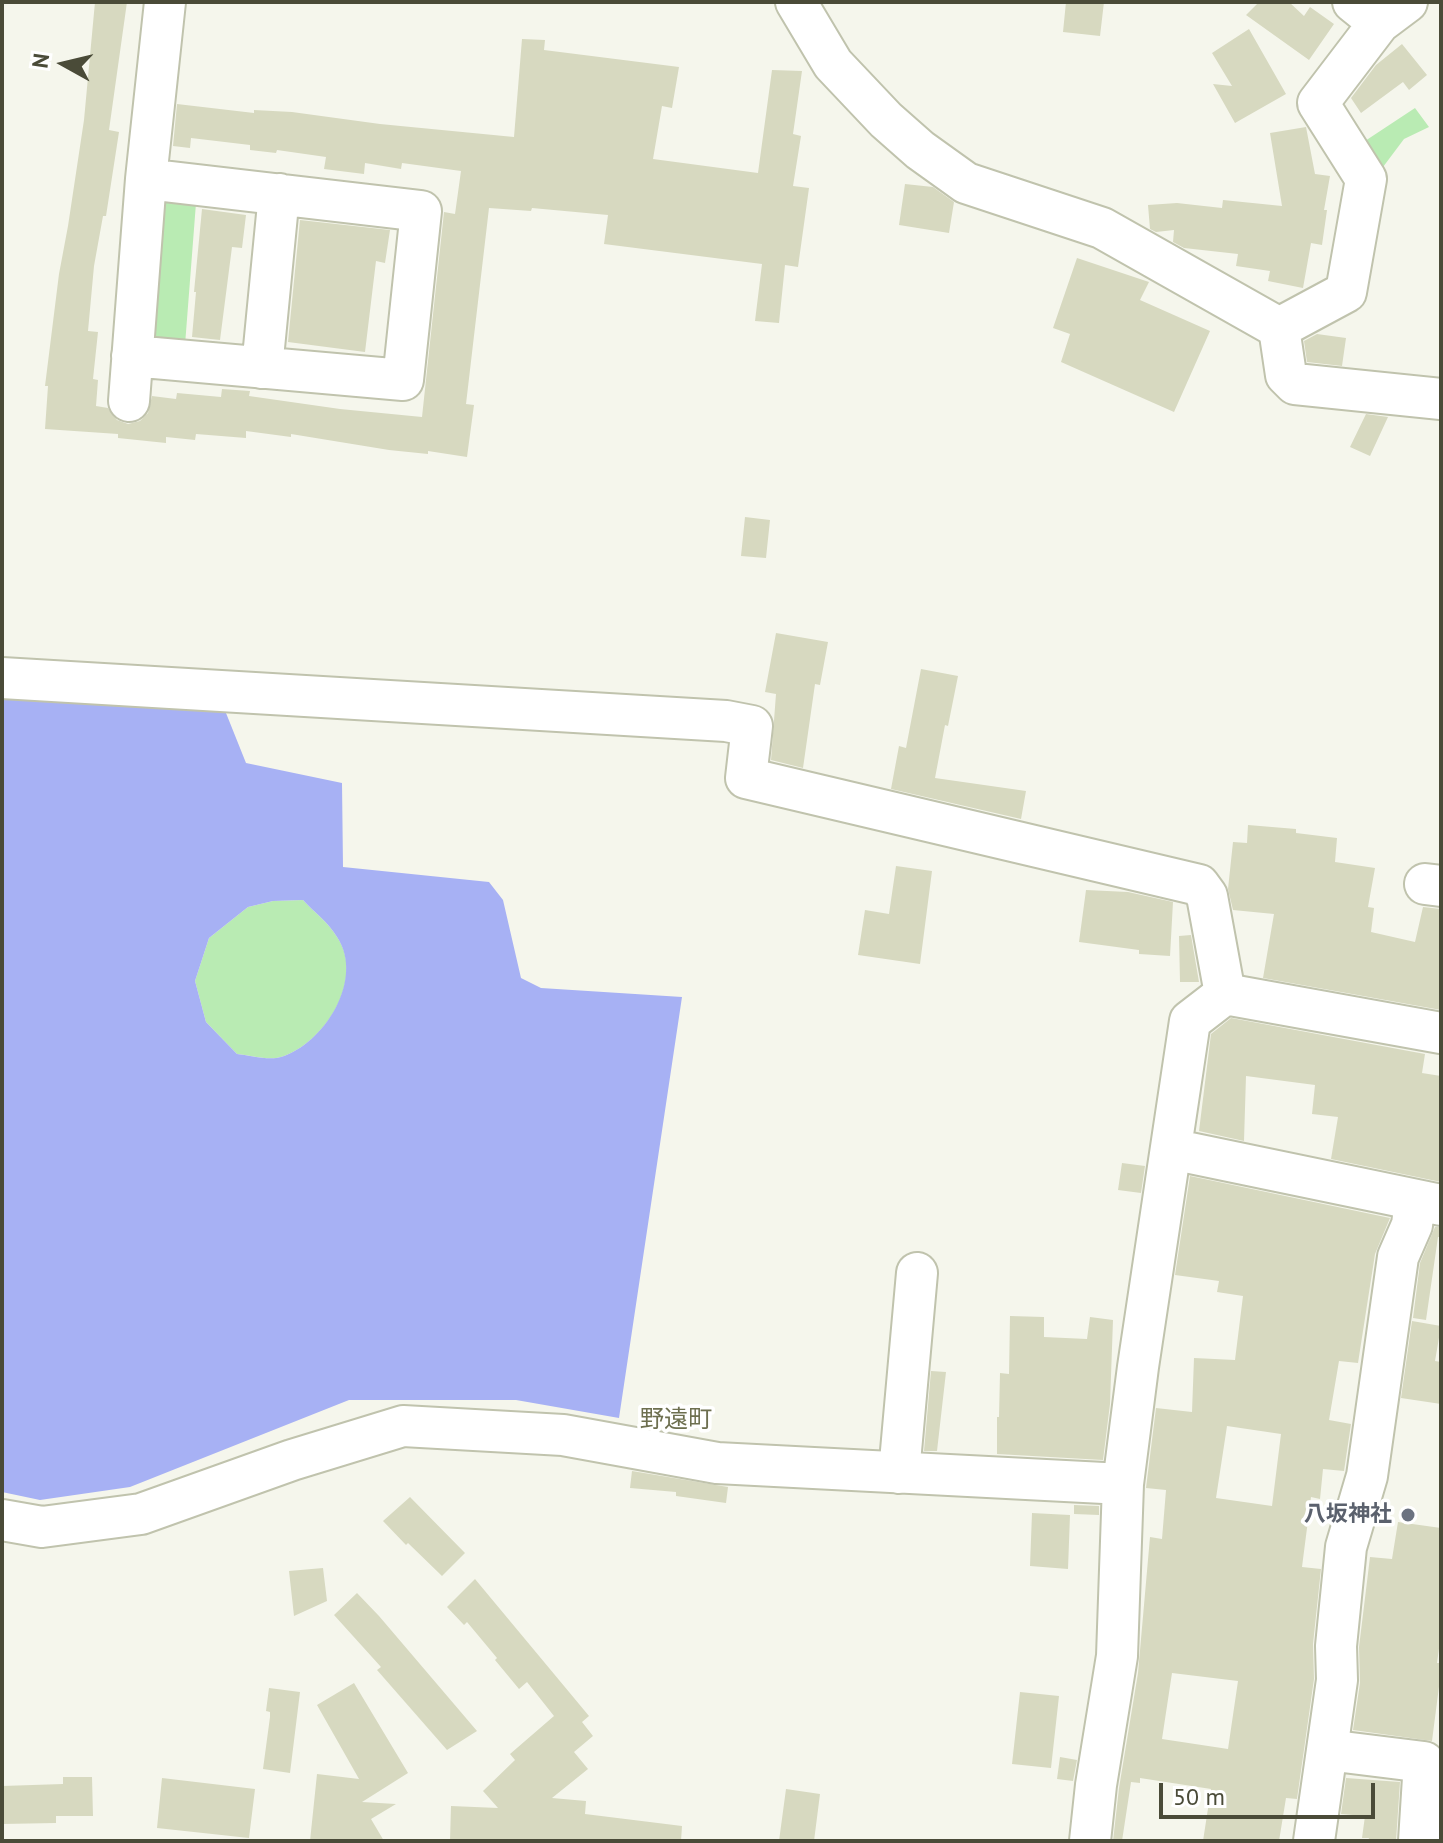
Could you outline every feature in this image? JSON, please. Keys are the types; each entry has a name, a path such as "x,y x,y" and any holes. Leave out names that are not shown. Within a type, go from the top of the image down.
{"street":[{"path":"129,401 146,179 165,2"},
{"path":"796,2 833,64 886,120 920,150 966,183 1102,228 1279,328"},
{"path":"1279,328 1346,292 1366,179 1318,103 1380,9"},
{"path":"132,356 403,380 421,211 146,179"},
{"path":"262,368 279,194"},
{"path":"1279,328 1286,375 1295,384 1441,399"},
{"path":"2,678 726,721 752,726 746,778 1199,885 1207,896 1225,994"},
{"path":"1090,1841 1117,1656 1123,1484 1190,1021 1225,994 1441,1033"},
{"path":"1171,1149 1428,1203 1412,1225 1398,1257 1367,1476 1346,1547 1336,1646 1337,1680 1314,1841"},
{"path":"899,1473 917,1273"},
{"path":"2,1520 42,1527 141,1514 292,1460 403,1426 563,1435 717,1463 1123,1484"},
{"path":"1327,1750 1424,1762 1419,1841"}],"green space":[{"path":"1415,108 1429,127 1404,139 1383,167 1365,141"},
{"path":"168,200 196,203 185,345 155,343 148,333 159,209"},
{"path":"303,900 334,932 345,954 347,972 336,1008 312,1039 297,1050 276,1058 237,1054 206,1022 195,981 209,938 248,907 273,901"}],"water":[{"path":"2,694 224,708 246,763 342,783 343,867 489,882 503,900 521,978 541,988 682,997 619,1418 516,1400 349,1400 130,1487 40,1500 2,1492","holes":["303,900 334,932 344,954 346,972 336,1008 312,1039 297,1050 276,1058 237,1054 206,1022 195,981 209,938 248,907 273,901"]}],"building":[{"path":"95,2 127,2 109,130 119,132 106,216 103,216 94,266 88,331 98,332 93,379 98,380 96,406 108,408 117,420 128,424 140,421 148,413 152,396 176,399 177,393 221,397 222,389 250,391 249,396 340,409 422,417 444,212 455,214 461,171 402,163 401,169 365,163 364,174 324,169 326,157 277,150 276,153 250,150 250,145 191,138 190,148 173,146 177,104 254,113 254,110 292,112 514,137 522,39 545,40 544,50 679,67 672,108 662,106 653,159 758,173 772,70 802,71 793,134 801,136 793,186 809,188 798,267 785,265 779,323 755,321 762,264 604,244 608,215 532,208 531,211 489,208 466,404 474,405 467,457 246,431 246,438 196,434 195,440 166,437 166,443 118,438 118,434 45,429 48,386 45,386 84,120"},
{"path":"1066,2 1104,2 1100,36 1063,32"},
{"path":"1259,2 1289,2 1304,16 1310,7 1334,24 1309,60 1246,15"},
{"path":"1249,29 1286,94 1235,123 1213,84 1232,86 1212,53"},
{"path":"1402,44 1427,75 1409,90 1403,82 1361,113 1351,98 1376,65"},
{"path":"1306,127 1315,174 1330,176 1322,245 1311,243 1303,288 1268,281 1270,271 1236,266 1238,254 1184,248 1173,242 1174,230 1156,232 1150,229 1148,205 1177,203 1222,208 1223,200 1282,206 1270,133"},
{"path":"905,184 933,187 954,202 949,233 899,225"},
{"path":"202,209 246,215 242,248 232,247 220,340 192,337"},
{"path":"300,220 390,230 385,263 376,261 365,352 288,342"},
{"path":"1077,258 1149,282 1140,300 1210,331 1174,412 1061,362 1070,334 1053,328"},
{"path":"1317,334 1346,338 1342,366 1307,362 1304,341"},
{"path":"1366,414 1388,417 1370,456 1350,447"},
{"path":"745,517 770,520 766,558 741,556"},
{"path":"776,633 828,642 820,685 815,684 803,768 771,760 776,694 765,692"},
{"path":"921,669 958,676 935,778 1026,791 1021,819 891,789 899,746 906,748"},
{"path":"1248,825 1296,829 1296,833 1337,838 1335,862 1375,868 1368,907 1374,908 1371,932 1415,942 1423,907 1441,909 1441,1010 1263,978 1274,914 1233,910 1228,889 1233,842 1247,843"},
{"path":"896,866 932,871 920,964 858,955 865,910 889,914"},
{"path":"1086,890 1128,892 1173,902 1170,956 1139,954 1139,950 1079,942"},
{"path":"1191,935 1199,982 1180,982 1179,936"},
{"path":"1231,1018 1425,1054 1422,1073 1441,1076 1441,1182 1331,1159 1338,1117 1312,1114 1315,1085 1246,1076 1244,1141 1199,1131 1211,1034"},
{"path":"1122,1163 1145,1166 1141,1193 1118,1190"},
{"path":"1190,1176 1390,1218 1375,1254 1358,1363 1339,1361 1329,1420 1351,1424 1344,1471 1323,1469 1320,1499 1311,1497 1302,1567 1321,1569 1313,1644 1314,1679 1297,1799 1286,1798 1279,1841 1203,1841 1211,1789 1140,1778 1140,1783 1131,1782 1122,1841 1113,1841 1138,1673 1150,1537 1162,1539 1166,1490 1146,1488 1156,1408 1192,1412 1194,1358 1235,1360 1243,1296 1217,1292 1219,1281 1175,1275","holes":["1227,1426 1281,1434 1272,1506 1216,1498","1172,1673 1238,1681 1228,1749 1162,1739"]},
{"path":"1435,1227 1441,1227 1441,1237 1438,1237 1426,1320 1413,1318 1420,1263"},
{"path":"1010,1316 1044,1317 1044,1337 1087,1339 1090,1317 1113,1320 1110,1404 1103,1460 997,1454 1000,1373 1009,1374"},
{"path":"1412,1321 1441,1326 1435,1361 1441,1362 1441,1404 1401,1398"},
{"path":"931,1371 946,1372 937,1451 924,1451"},
{"path":"632,1471 728,1487 726,1503 676,1496 676,1492 630,1488"},
{"path":"410,1497 465,1553 442,1576 383,1521"},
{"path":"1074,1505 1099,1506 1099,1515 1074,1514"},
{"path":"1032,1513 1070,1515 1068,1569 1030,1566"},
{"path":"1398,1522 1441,1528 1441,1634 1437,1663 1441,1663 1441,1671 1432,1741 1353,1730 1370,1557 1392,1559"},
{"path":"323,1568 327,1601 294,1616 289,1571"},
{"path":"475,1579 589,1716 582,1722 593,1736 574,1752 588,1769 552,1798 586,1801 585,1814 682,1826 681,1841 450,1841 451,1806 498,1808 483,1791 515,1760 510,1754 554,1716 527,1682 519,1689 467,1622 464,1625 447,1607"},
{"path":"357,1593 477,1731 447,1750 377,1670 381,1667 334,1615"},
{"path":"354,1683 408,1773 362,1802 396,1804 371,1819 384,1841 310,1841 317,1774 359,1779 317,1705"},
{"path":"269,1688 300,1692 290,1773 263,1769 270,1717 270,1712 266,1711"},
{"path":"1020,1692 1059,1696 1051,1768 1012,1764"},
{"path":"1060,1757 1077,1760 1073,1781 1057,1779"},
{"path":"63,1777 92,1777 93,1816 56,1816 56,1823 2,1824 2,1786 63,1784"},
{"path":"162,1778 255,1789 249,1838 157,1828"},
{"path":"1346,1778 1400,1782 1396,1841 1368,1841 1369,1838 1362,1838 1365,1816 1341,1814"},
{"path":"786,1789 820,1794 814,1841 779,1841"}],"place":[{"name":"八坂神社","path":"1408,1515"}],"district":[{"name":"野遠町","path":"676,1420"}]}
